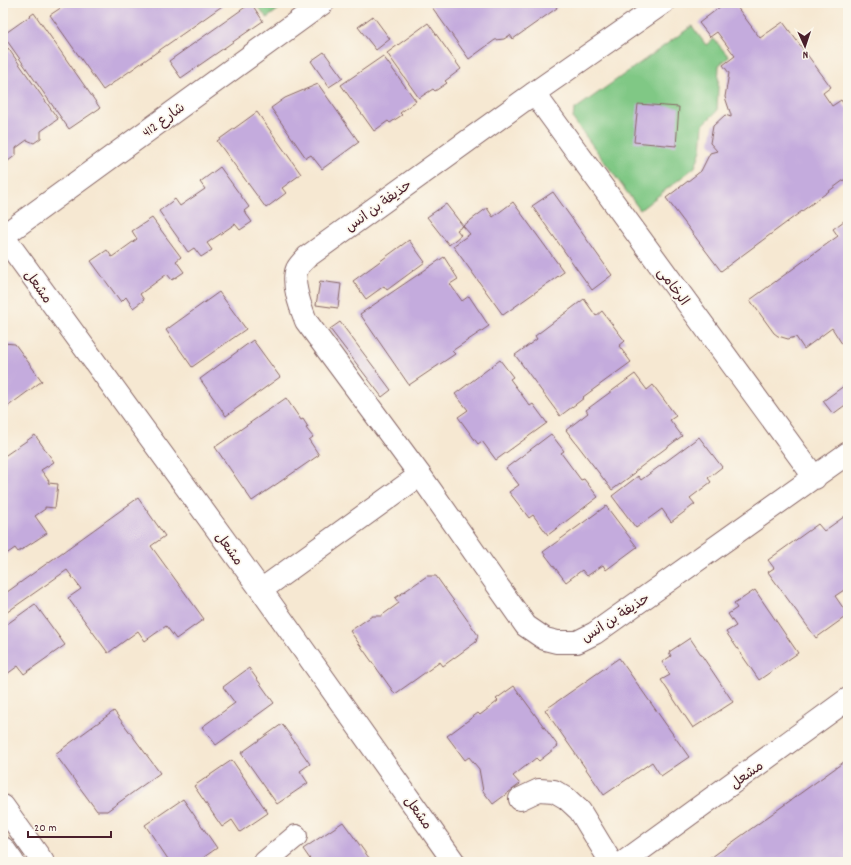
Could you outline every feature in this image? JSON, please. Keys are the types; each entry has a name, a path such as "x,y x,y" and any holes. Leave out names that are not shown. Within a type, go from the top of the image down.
{"street":[{"name":"شارع 412","path":"3,236 323,3"},
{"name":"حذيفة بن انس","path":"662,3 534,93 307,257 297,269 295,280 298,301 306,321 420,474 526,626 545,639 556,642 577,642 595,633 815,478 848,453"},
{"name":"الرخامى","path":"534,93 815,478"},
{"name":"مشعل","path":"3,236 261,590 454,862"},
{"path":"261,590 420,474"},
{"name":"مشعل","path":"624,862 848,700"},
{"path":"520,800 539,790 554,791 566,798 580,811 611,862"},
{"path":"3,806 43,862"},
{"path":"265,862 296,836"},
{"path":"3,848 13,862"}],"green space":[{"path":"254,3 287,3 267,18"},
{"path":"692,26 706,45 714,39 729,57 719,65 717,111 703,125 701,150 695,167 640,210 573,119 574,110"}],"building":[{"path":"68,3 157,3 159,5 162,3 225,4 103,90 50,15"},
{"path":"251,3 263,21 181,78 169,61"},
{"path":"429,3 554,3 557,8 513,39 510,35 504,39 495,40 469,59"},
{"path":"725,3 734,3 760,38 783,22 831,87 823,93 832,106 841,100 848,110 848,177 721,271 666,198 701,171 710,153 717,151 710,143 713,126 725,115 731,117 725,97 729,73 723,65 735,56 717,32 710,37 699,23"},
{"path":"34,13 100,108 69,129 3,35"},
{"path":"373,16 390,39 376,50 358,27"},
{"path":"428,23 461,69 445,81 447,83 435,91 433,89 419,98 387,53"},
{"path":"8,48 58,119 41,131 41,138 34,143 27,140 16,148 16,155 8,161 3,158 3,52"},
{"path":"324,52 343,78 329,87 311,61"},
{"path":"383,56 416,101 400,113 402,115 390,123 388,121 374,131 341,85"},
{"path":"318,84 359,142 322,169 311,155 306,158 271,108 285,98"},
{"path":"638,104 679,107 676,146 634,142"},
{"path":"257,112 301,174 282,188 286,193 266,208 217,141"},
{"path":"220,167 249,207 244,211 252,222 240,230 235,224 207,243 212,250 201,257 194,248 188,252 159,211 175,199 180,206 205,189 200,182"},
{"path":"553,192 612,275 592,290 532,206"},
{"path":"513,202 564,272 503,315 453,246 470,234 463,226 487,208 493,217"},
{"path":"446,204 463,226 457,230 461,235 449,245 427,217"},
{"path":"152,218 181,257 176,261 184,272 172,280 167,274 140,294 144,300 133,308 126,297 121,302 91,261 107,250 112,257 137,239 132,231"},
{"path":"848,218 848,344 844,347 832,328 804,349 796,337 788,339 774,333 750,300 838,236 833,229"},
{"path":"409,240 425,262 387,290 384,286 366,299 353,281"},
{"path":"444,257 458,279 450,284 462,301 469,296 489,326 452,351 455,354 409,385 360,314"},
{"path":"320,281 341,284 338,308 316,305"},
{"path":"219,292 246,329 192,367 166,330"},
{"path":"584,299 596,316 602,311 625,341 619,346 631,362 560,416 515,355 537,339 535,336"},
{"path":"340,322 391,390 382,397 330,329"},
{"path":"253,340 280,377 226,416 200,379"},
{"path":"3,343 15,344 42,381 3,410"},
{"path":"500,360 513,377 510,379 530,406 533,404 547,423 496,460 482,441 478,444 458,417 468,410 455,394"},
{"path":"635,374 647,390 653,385 676,416 670,420 682,436 612,490 566,430 588,413 586,410"},
{"path":"848,383 848,403 833,414 823,401"},
{"path":"286,398 301,420 303,419 308,427 306,428 313,437 309,440 319,455 252,501 215,447"},
{"path":"551,434 564,451 561,453 581,480 584,479 598,497 548,535 533,515 529,518 509,492 519,485 506,468"},
{"path":"35,435 54,462 41,470 49,481 48,483 58,484 55,508 45,507 45,509 35,516 47,533 18,552 15,548 5,555 3,552 3,457"},
{"path":"699,437 722,467 708,478 711,482 690,498 695,504 671,522 662,509 636,528 612,496 638,476 641,480"},
{"path":"138,498 165,536 151,546 204,619 176,639 166,626 145,641 138,631 108,653 68,598 81,589 67,570 3,615 3,595"},
{"path":"606,506 637,547 606,570 603,565 587,576 582,570 566,582 543,552"},
{"path":"848,514 848,589 847,588 835,596 848,615 816,638 768,572 774,568 768,560 818,524 824,531"},
{"path":"427,576 436,576 478,635 476,642 443,666 440,662 395,694 350,631 372,616 381,616 399,603 395,598"},
{"path":"755,590 798,653 759,680 726,632 736,626 728,614 737,608 734,604"},
{"path":"35,604 65,645 24,674 18,666 3,677 3,627"},
{"path":"690,638 733,702 693,728 661,680 670,675 662,662 671,656 669,652"},
{"path":"619,658 689,757 661,776 652,762 604,795 545,710"},
{"path":"249,668 274,703 216,745 202,727 235,703 223,687"},
{"path":"514,686 558,746 539,761 536,758 513,776 520,784 493,804 483,791 479,769 469,757 465,760 447,736 478,713 480,715 498,701 496,699"},
{"path":"114,711 160,773 107,811 97,811 55,754"},
{"path":"282,724 310,764 300,771 308,783 277,804 241,753"},
{"path":"848,759 848,862 705,862"},
{"path":"232,760 268,813 240,832 232,820 222,827 194,786"},
{"path":"183,799 217,848 197,862 186,862 183,858 176,862 170,862 145,825"},
{"path":"343,822 372,862 312,862 303,849"}]}
